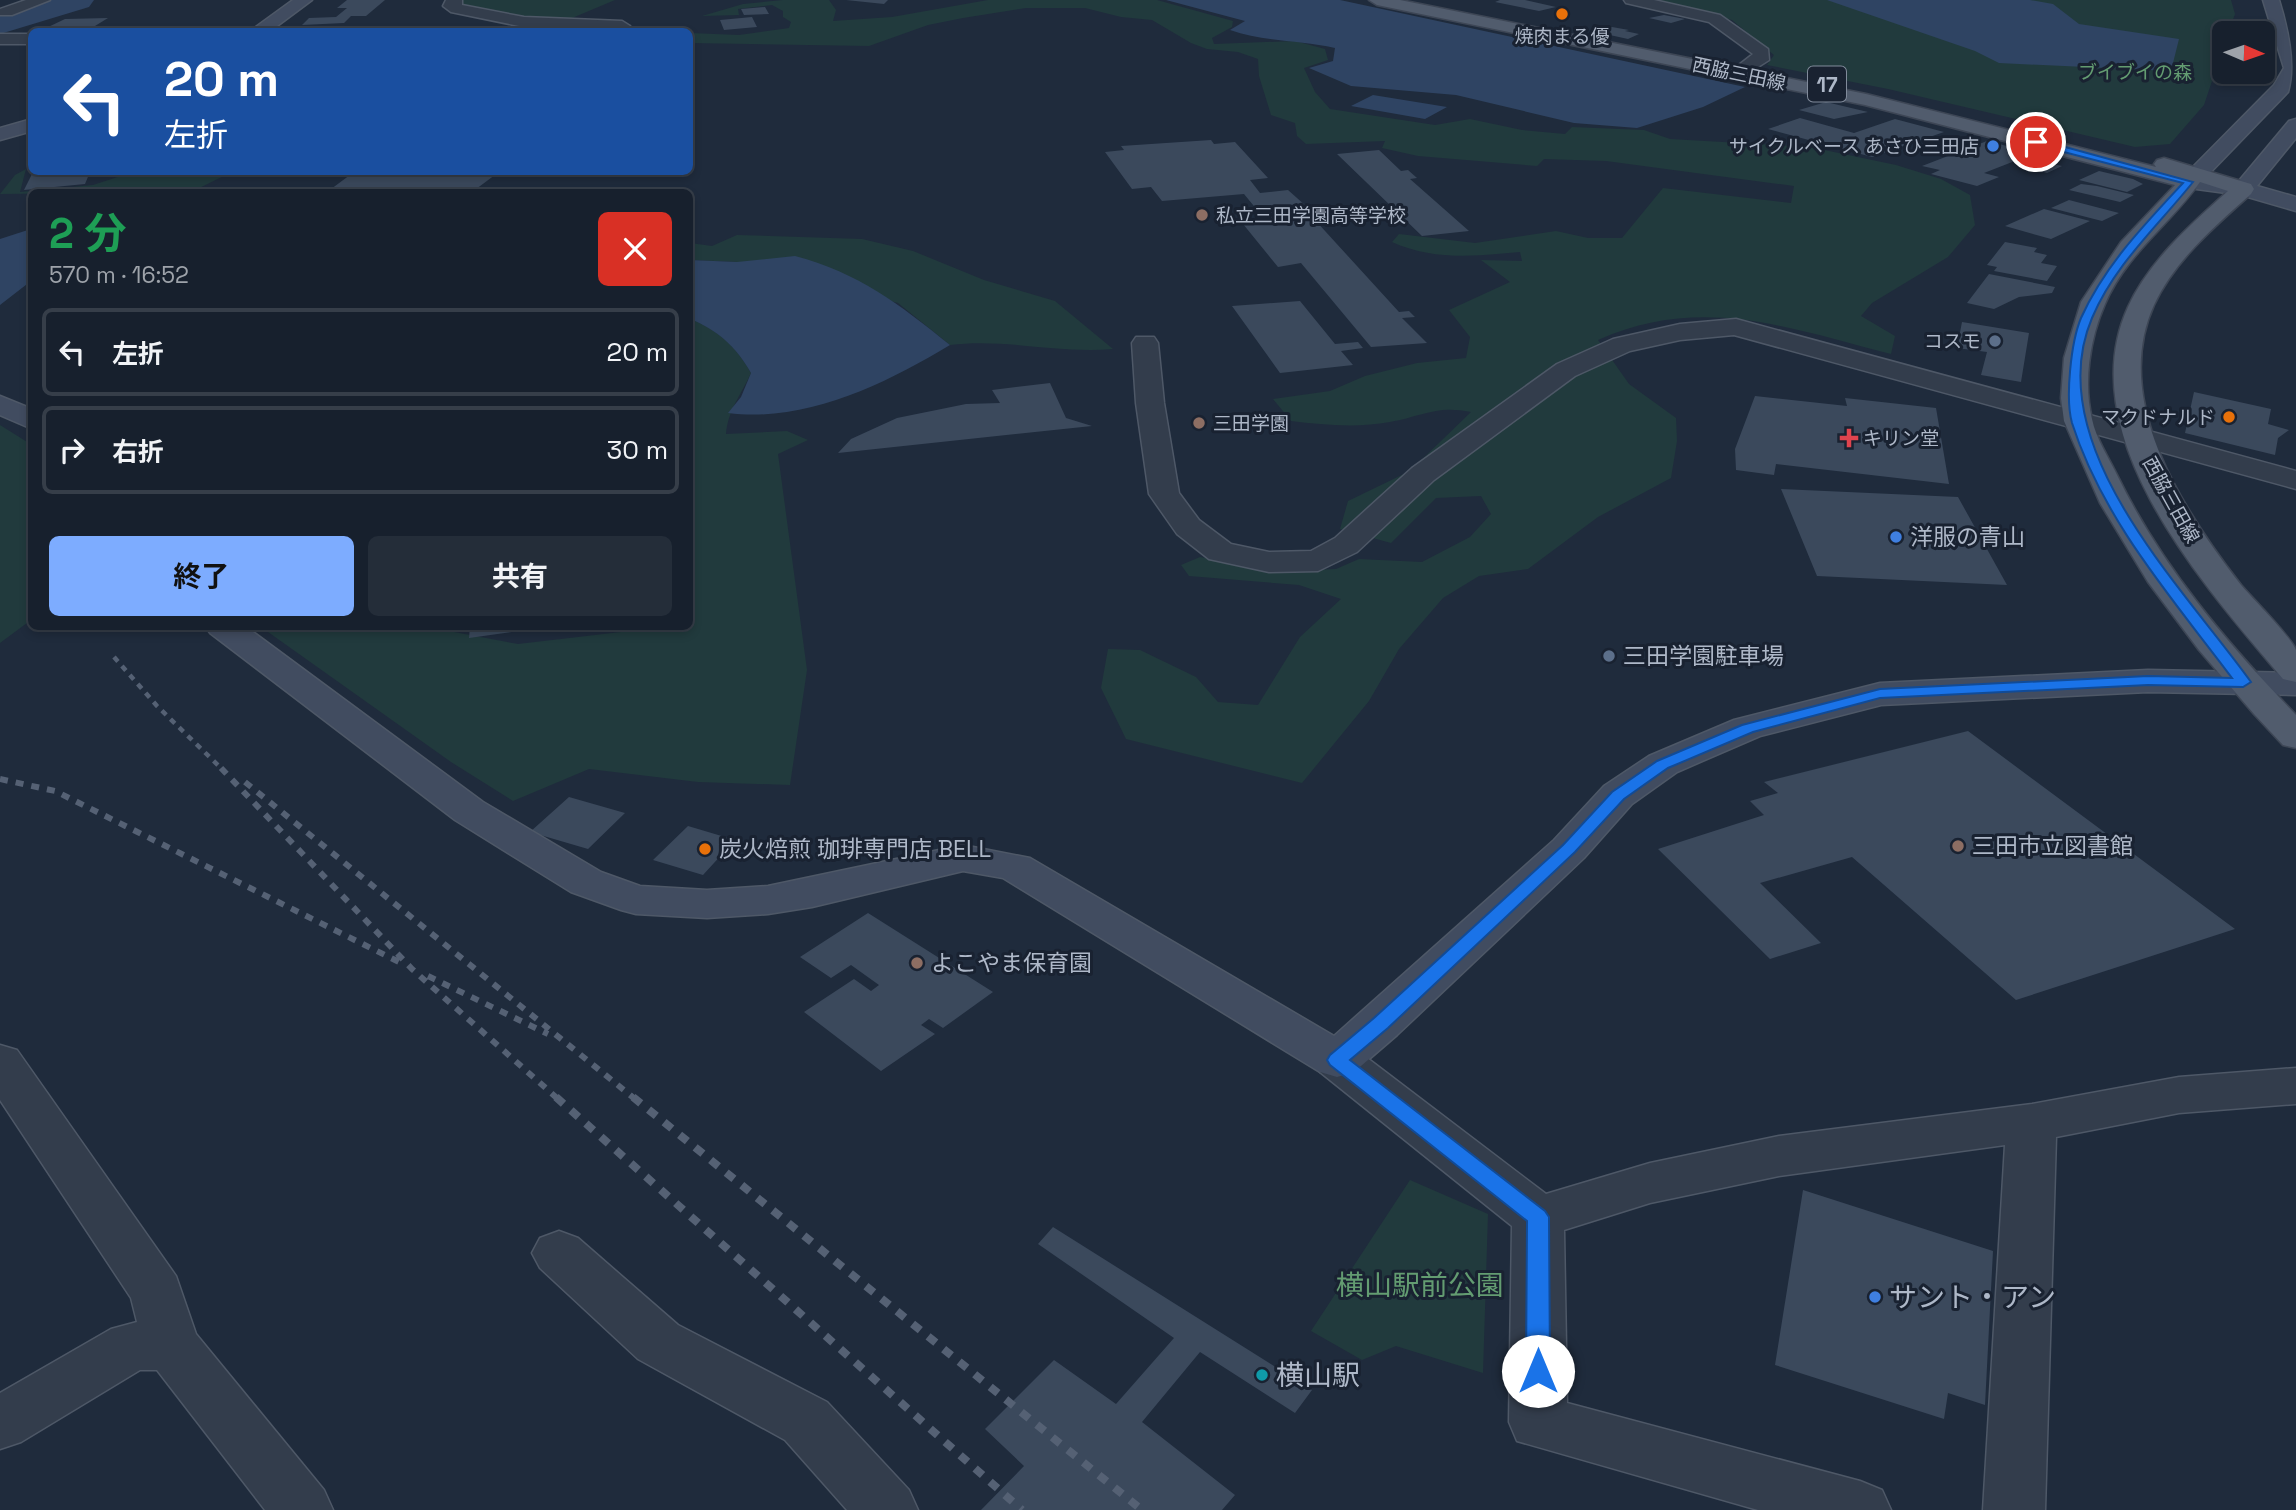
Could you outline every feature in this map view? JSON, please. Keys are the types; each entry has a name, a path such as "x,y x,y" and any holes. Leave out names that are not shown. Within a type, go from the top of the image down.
{"main road":[{"name":"西脇三田線","path":"1377,0 1879,103 2194,178"},
{"name":"西脇三田線","path":"1405,0 1937,107 2194,178"},
{"path":"2194,178 2129,248 2107,279 2085,320 2076,364 2077,420 2112,499 2143,552 2243,682 2296,737"},
{"name":"西脇三田線","path":"2243,189 2201,227 2154,285 2134,323 2128,365 2137,437 2172,509 2219,580 2296,671"}],"street":[{"path":"3,13 30,0"},
{"path":"3,13 42,0"},
{"path":"263,28 304,0"},
{"path":"454,0 451,6 457,9 524,22 622,26"},
{"path":"1632,0 1714,18 1762,53 1760,60 1744,68"},
{"path":"2194,178 2282,88 2294,66 2271,0"},
{"path":"0,39 28,39"},
{"path":"2243,189 2296,124"},
{"path":"0,134 28,126"},
{"path":"2194,178 2296,204"},
{"path":"1145,343 1150,403 1164,494 1188,527 1220,552 1269,562 1318,561 1346,545 1423,474 1566,370 1622,345 1680,332 1736,327 1803,348 2296,480"},
{"path":"0,404 28,419"},
{"path":"227,630 468,811 586,882 636,900 707,904 812,893 950,860 992,861 1015,867 1337,1060 1538,1217"},
{"path":"1337,1060 1381,1023 1569,849 1618,795 1663,764 1747,728 1880,694 2148,681 2296,684"},
{"path":"0,1062 157,1292 171,1345 302,1510"},
{"path":"1538,1217 1650,1182 1779,1156 2032,1123 2179,1095 2296,1086"},
{"path":"2014,1510 2025,1223 2032,1123"},
{"path":"1538,1217 1538,1422 1860,1510"},
{"path":"559,1253 658,1342 806,1421 887,1510"},
{"path":"0,1423 131,1346 171,1345"}],"green space":[{"path":"460,0 615,0 565,21 531,21 466,10"},
{"path":"783,0 829,0 836,10 833,21 892,17 988,0 1157,0 1233,21 1232,27 1212,38 1214,44 1295,41 1325,49 1328,60 1304,68 1315,92 1330,109 1435,125 1470,119 1522,130 1565,134 1572,127 1644,130 1670,139 1810,147 1896,165 1941,179 1970,195 1975,225 1948,257 1872,303 1861,316 1895,336 1891,354 1781,326 1709,317 1673,319 1636,326 1598,340 1629,384 1676,418 1677,441 1671,478 1598,517 1528,569 1479,576 1443,598 1399,649 1369,701 1302,783 1126,739 1101,688 1108,649 1140,650 1196,677 1218,702 1258,705 1300,637 1341,599 1299,585 1189,576 1181,565 1200,557 1263,569 1336,569 1359,559 1422,562 1470,537 1491,514 1481,496 1436,498 1391,543 1340,529 1348,501 1410,471 1471,412 1449,410 1378,424 1328,425 1291,421 1273,399 1330,391 1365,376 1417,363 1466,358 1470,337 1449,310 1510,282 1481,260 1522,261 1520,252 1471,256 1439,255 1392,242 1399,234 1475,243 1556,231 1588,238 1622,238 1663,188 1791,203 1794,186 1606,161 1544,159 1537,166 1418,156 1382,148 1385,141 1306,144 1297,136 1295,123 1271,115 1259,76 1258,59 1238,52 1207,49 1191,43 1152,20 1121,17 1085,8 1026,8 963,18 928,25 869,46 693,43 693,33 739,35 789,28 791,22 783,17 783,11 772,5 738,9 739,15 702,16 743,4"},
{"name":"ブイブイの森","path":"1650,0 2231,0 2235,14 2232,21 2212,21 2212,81 2204,105 2170,144 2135,147 1888,89 1767,65 1774,55 1732,20"},
{"path":"26,169 20,192 28,191 28,194 0,194 15,175"},
{"path":"124,175 226,175 197,189 51,189 93,185"},
{"path":"737,235 862,239 913,251 984,280 1055,301 1113,349 991,343 950,345 898,303 737,262 693,260 693,243 712,246"},
{"path":"693,320 709,328 739,355 751,373 732,410 726,434 787,431 808,440 778,454 807,670 790,785 698,782 589,769 513,801 451,762 265,630 454,630 518,644 638,630 693,630"},
{"path":"0,425 28,442 28,622 0,643"},
{"name":"横山駅前公園","path":"1410,1180 1488,1214 1483,1373 1396,1346 1362,1360 1311,1331"}],"water":[{"path":"1166,0 1340,0 1745,87 1703,107 1637,128 1574,123 1456,95 1351,86 1309,68 1333,61 1335,48 1243,34 1230,30 1245,21"},
{"path":"1827,0 2030,0 2053,4 2079,24 2179,39 2171,71 1999,63 1975,51"},
{"path":"1373,95 1447,107 1425,119 1351,106"},
{"path":"28,230 28,283 0,305 0,239"},
{"path":"795,256 839,271 913,316 950,345 872,386 815,406 757,415 728,413 741,397 751,373 725,340 693,320 693,260 737,262"}],"building":[{"path":"347,0 385,0 366,16 351,16 344,23 302,25 309,18 336,17 347,8 337,8"},
{"path":"846,0 888,0 884,4"},
{"path":"1525,0 1556,7 1539,11 1495,2"},
{"path":"765,7 769,14 744,15 741,9"},
{"path":"1664,15 1685,19 1671,23 1649,18"},
{"path":"752,17 757,27 724,30 720,20"},
{"path":"108,18 95,26 46,28 65,19"},
{"path":"1612,27 1639,34 1628,39 1596,32"},
{"path":"1826,102 1868,112 1834,119 1799,110"},
{"path":"1800,118 1854,133 1895,119 1944,132 1872,157 1768,129"},
{"path":"1211,140 1214,144 1235,142 1268,178 1250,180 1260,193 1288,190 1306,206 1318,220 1315,220 1399,312 1409,311 1415,317 1402,318 1427,343 1371,347 1301,263 1278,267 1243,224 1267,222 1244,194 1162,201 1151,187 1132,189 1105,152 1124,150 1121,146"},
{"path":"1987,141 2035,153 1984,173 1999,177 1977,186 1931,174 1940,170 1922,166"},
{"path":"1379,150 1401,171 1408,170 1417,178 1410,179 1469,231 1422,236 1337,154"},
{"path":"2035,160 2062,166 2047,173 2020,166"},
{"path":"2099,171 2143,184 2127,192 2079,180"},
{"path":"32,175 89,175 85,184 24,190"},
{"path":"350,175 495,175 476,189 331,189"},
{"path":"2081,184 2134,195 2120,202 2069,190"},
{"path":"2069,200 2119,213 2102,221 2051,208"},
{"path":"2044,209 2090,221 2051,239 2005,226"},
{"path":"2005,242 2037,248 2034,252 2047,255 2041,263 2057,266 2047,281 1994,271 1997,267 1987,265"},
{"path":"1989,274 2055,287 2052,293 2019,297 1994,309 1967,303"},
{"path":"1300,301 1335,344 1358,342 1363,348 1341,351 1353,365 1280,373 1232,306"},
{"path":"1962,322 2029,333 2021,382 1981,375 1987,352 1957,348"},
{"path":"1050,383 1066,418 1092,426 838,453 851,439 897,418 966,404 1000,403 992,390"},
{"name":"マクドナルド","path":"2194,392 2271,409 2268,424 2289,430 2278,438 2275,455 2185,433"},
{"path":"1755,396 1847,406 1845,398 1936,408 1949,484 1776,464 1774,475 1736,470 1735,449"},
{"path":"1781,489 1958,497 2007,585 1817,576"},
{"path":"470,630 527,630 469,638"},
{"path":"1968,731 2235,929 2016,1000 1852,857 1760,883 1821,943 1770,959 1658,849 1764,815 1750,801 1778,793 1764,782"},
{"path":"569,797 625,813 588,849 530,832"},
{"path":"688,826 735,840 703,875 653,860"},
{"path":"868,913 993,992 943,1028 929,1019 921,1025 935,1034 881,1071 804,1012 854,979 871,991 879,985 851,965 831,978 800,957"},
{"path":"1803,1190 1993,1251 1985,1405 1948,1393 1944,1419 1775,1365"},
{"name":"横山駅","path":"1053,1227 1312,1390 1295,1413 1200,1352 1142,1422 1235,1495 1222,1510 981,1510 1024,1466 985,1429 1054,1360 1116,1404 1174,1338 1038,1244"}],"waterway":[{"path":"0,24 78,0"}],"railway":[{"path":"114,657 157,706 222,769"},
{"path":"222,769 412,969 558,1099"},
{"path":"0,779 55,791 403,964"},
{"path":"245,782 635,1099"},
{"path":"428,976 548,1034"},
{"path":"556,1097 1022,1510"},
{"path":"633,1097 1142,1510"}],"place":[{"name":"焼肉まる優","path":"1562,14"},
{"name":"サイクルベース あさひ三田店","path":"1993,146"},
{"name":"私立三田学園高等学校","path":"1202,215"},
{"name":"コスモ","path":"1995,341"},
{"name":"マクドナルド","path":"2229,417"},
{"name":"三田学園","path":"1199,423"},
{"name":"キリン堂","path":"1849,438"},
{"name":"洋服の青山","path":"1896,537"},
{"name":"三田学園駐車場","path":"1609,656"},
{"name":"三田市立図書館","path":"1958,846"},
{"name":"炭火焙煎 珈琲専門店 BELL","path":"705,849"},
{"name":"よこやま保育園","path":"917,963"},
{"name":"サント・アン","path":"1875,1297"},
{"name":"横山駅","path":"1262,1375"}],"route":[{"path":"1538,1371 1538,1217 1337,1060 1381,1023 1569,849 1618,795 1663,764 1747,728 1880,694 2148,681 2243,682 2188,614 2143,552 2112,499 2077,420 2076,364 2085,320 2107,279 2129,248 2189,182 2036,142"}]}
